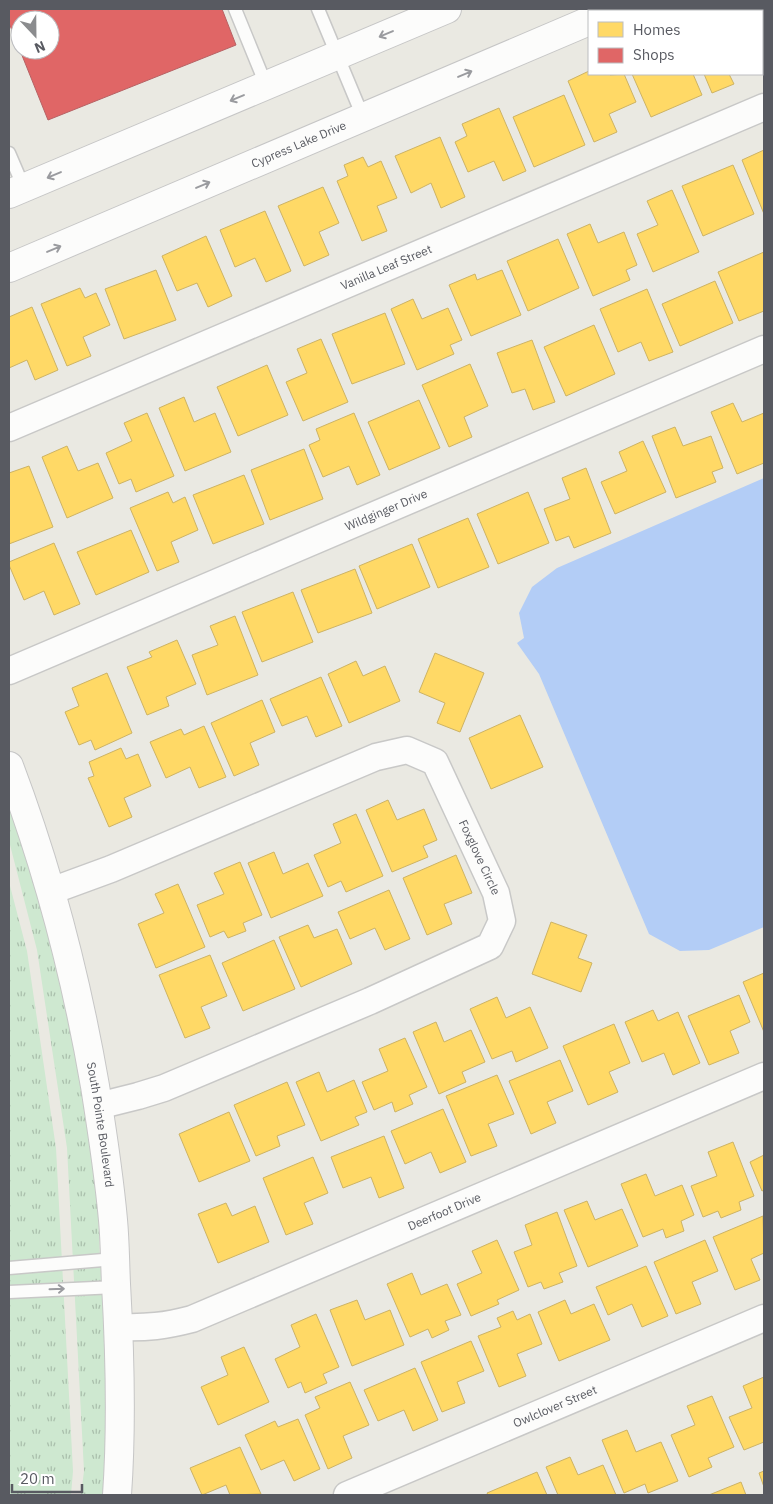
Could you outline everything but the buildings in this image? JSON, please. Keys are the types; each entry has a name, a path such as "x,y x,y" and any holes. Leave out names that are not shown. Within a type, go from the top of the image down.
{"main road":[{"path":"16,191 337,55 409,16 447,9"},
{"name":"Cypress Lake Drive","path":"9,268 588,21"},
{"name":"South Pointe Boulevard","path":"9,766 38,848 73,977 85,1030 106,1154 113,1220 119,1327 120,1432 117,1495"}],"street":[{"name":"Vanilla Leaf Street","path":"9,428 764,107"},
{"name":"Wildginger Drive","path":"9,670 764,349"},
{"name":"Foxglove Circle","path":"51,891 111,869 376,757 406,750 435,762 496,893 502,920 490,946 370,1001 164,1088 98,1106"},
{"name":"Deerfoot Drive","path":"119,1327 144,1328 192,1319 764,1076"},
{"name":"Owlclover Street","path":"347,1495 764,1318"}],"lane":[{"path":"235,9 266,85"},
{"path":"318,9 363,117"},
{"path":"9,153 16,191"},
{"path":"9,1268 115,1259"},
{"path":"9,1292 116,1287"}],"green space":[{"path":"9,801 26,852 59,970 73,1032 97,1186 108,1393 104,1495 81,1495 84,1471 67,1148 37,950 9,841"},
{"path":"9,882 27,951 56,1148 73,1471 71,1495 9,1495"}],"water":[{"path":"764,478 764,927 709,950 680,951 649,934 539,674 517,643 524,638 519,613 532,587 557,568"}]}
